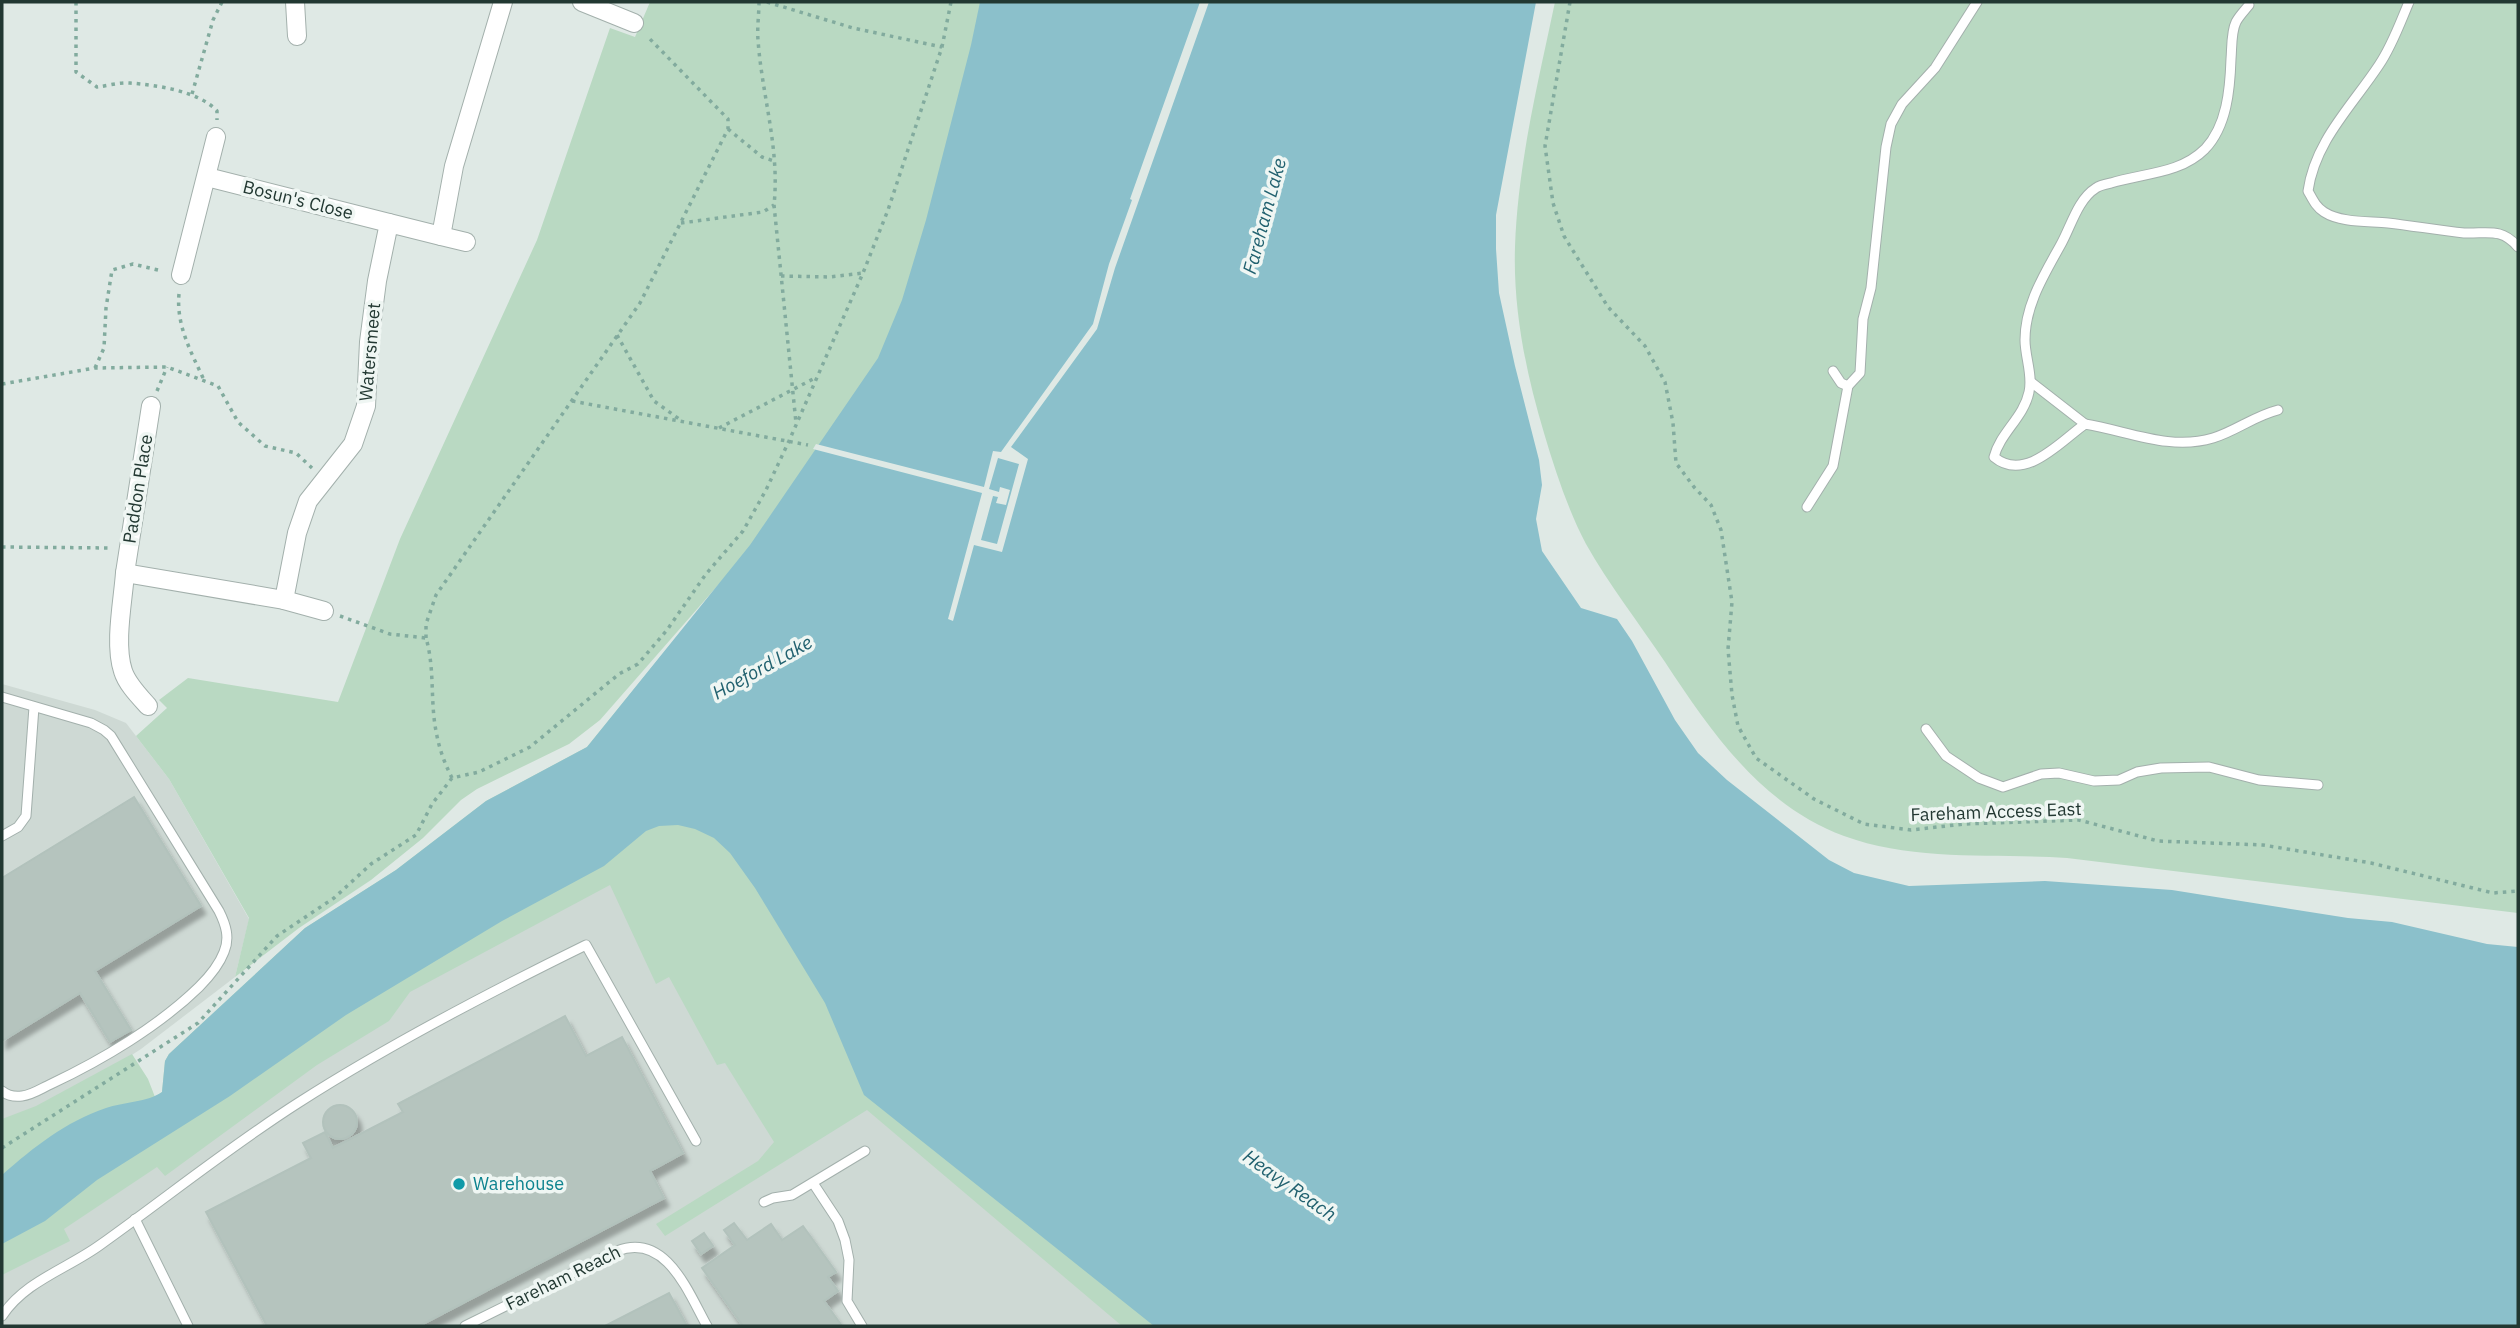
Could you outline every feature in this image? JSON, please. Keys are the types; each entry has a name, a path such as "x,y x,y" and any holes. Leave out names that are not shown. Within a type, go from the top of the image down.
{"street":[{"path":"295,2 297,36"},
{"path":"441,236 454,166 502,2"},
{"path":"582,2 634,23"},
{"path":"181,275 216,136"},
{"name":"Bosun's Close","path":"207,177 389,223"},
{"path":"389,223 466,242"},
{"name":"Watersmeet","path":"284,600 297,533 308,501 353,444 366,406 369,342 377,281 389,223"},
{"name":"Paddon Place","path":"148,706 126,678 121,661 120,639 128,548 151,406"},
{"path":"125,573 284,600 324,611"}],"lane":[{"path":"1807,507 1833,466 1848,386 1860,373 1863,319 1871,288 1886,147 1891,124 1902,104 1935,68 1977,2"},
{"path":"2409,2 2391,46 2333,128 2316,160 2308,191 2315,205 2326,214 2467,233 2491,232 2506,235 2518,247"},
{"path":"2085,424 2036,461 2019,466 2002,464 1994,457 1997,447 2028,396 2031,382 2025,338 2033,300 2081,202 2096,187 2126,178 2159,174 2205,149 2220,124 2228,101 2236,22 2249,5"},
{"path":"1833,371 1841,383 1848,386"},
{"path":"2031,382 2085,424 2115,429 2148,440 2194,442 2214,438 2263,414 2278,410"},
{"path":"2,697 91,723 111,736 219,911 227,931 227,941 220,961 202,984 177,1006 78,1071 28,1094 13,1096 2,1091"},
{"path":"2,836 18,827 26,816 34,707"},
{"path":"1926,729 1946,756 1979,778 2003,787 2041,774 2059,773 2094,781 2119,780 2137,772 2161,768 2208,768 2259,780 2318,785"},
{"path":"2,1316 27,1288 97,1247 195,1173 299,1102 471,1001 586,945 696,1141"},
{"path":"764,1202 792,1195 865,1151"},
{"path":"813,1183 838,1221 845,1240 849,1261 847,1301 862,1326"},
{"path":"135,1219 188,1326"},
{"name":"Fareham Reach","path":"465,1326 617,1251 639,1246 656,1253 671,1266 707,1326"}],"path":[{"path":"76,2 76,72 97,87 127,83 192,94 209,101 217,111 216,136"},
{"path":"192,94 213,20 222,2"},
{"path":"759,2 758,40 777,183 774,205 796,425"},
{"path":"767,2 853,28 942,47"},
{"path":"2,1148 198,1023 277,936 334,898 371,864 416,835 432,804 452,778 479,772 530,747 619,674 638,664 667,630 706,574 743,531 789,441 863,274 888,210 942,47 951,2"},
{"name":"Fareham Access East","path":"1570,2 1545,146 1553,203 1564,236 1580,262 1608,307 1645,346 1665,383 1673,423 1676,463 1694,488 1711,505 1721,530 1732,602 1728,649 1732,695 1738,726 1756,758 1814,799 1864,824 1911,830 1964,824 2079,820 2158,841 2263,845 2371,863 2493,893 2518,891"},
{"path":"452,778 441,754 435,729 430,655 426,638 426,624 436,595 640,303 728,129 728,120 634,23"},
{"path":"728,129 762,157 774,161"},
{"path":"681,223 763,212 774,205"},
{"path":"95,368 104,348 112,270 133,264 181,275 178,310 187,343 205,382"},
{"path":"781,276 830,277 863,274"},
{"path":"617,335 653,401 685,424"},
{"path":"2,384 95,368 167,367 218,386 239,422 265,446 296,453 323,479"},
{"path":"151,406 167,367"},
{"path":"717,429 817,377"},
{"path":"571,401 808,445"},
{"path":"2,547 128,548"},
{"path":"324,611 390,634 426,638"}],"shaded area":[{"path":"2,684 95,710 126,723 169,779 249,919 235,977 141,1049 2,1139"},
{"path":"604,866 1154,1326 2,1326 2,1244"}],"green space":[{"path":"650,2 1205,2 1362,1326 1122,1326 867,1110 665,1236 656,1224 758,1161 774,1142 725,1063 717,1065 669,977 656,984 610,885 410,992 389,1021 317,1065 165,1176 157,1167 64,1229 70,1241 2,1275 2,1119 36,1106 132,1054 148,1079 155,1097 162,1092 165,1061 169,1054 305,928 396,870 486,801 587,747 726,576 600,720 569,744 477,789 461,800 423,838 371,880 299,928 235,977 249,918 169,779 136,736 167,708 159,700 188,678 338,702 400,539 537,240 610,28 635,37"},
{"path":"1555,2 2518,2 2518,913 2067,858 1955,855 1899,850 1844,836 1815,823 1763,786 1720,740 1595,559 1568,504 1538,410 1526,364 1519,318 1515,247 1524,154"}],"water":[{"path":"980,2 1536,2 1496,215 1499,293 1539,460 1542,485 1536,519 1542,551 1581,608 1617,619 1675,720 1698,753 1727,780 1829,860 1854,873 1909,886 2045,881 2172,890 2348,918 2392,922 2487,944 2518,947 2518,1326 1154,1326 864,1095 825,1003 755,888 730,853 714,838 678,825 659,826 646,831 604,866 502,921 346,1015 230,1096 97,1180 45,1221 2,1244 2,1175 38,1145 77,1120 106,1108 150,1098 162,1092 165,1061 169,1054 305,928 396,870 486,801 587,747 750,545 878,358 902,300 926,220"}],"pier":[{"path":"1200,2 1209,2 1115,268 1097,329 1011,447 1028,459 1002,552 974,545 953,621 948,619 982,493 813,449 816,444 984,487 993,451 1001,452 1093,324 1109,264 1132,200 1130,199","holes":["998,458 1019,464 997,544 981,540 993,496 998,497 996,503 1006,505 1010,490 1000,487 999,492 989,489"]}],"building":[{"path":"134,797 201,906 95,971 131,1030 110,1042 80,993 2,1041 2,878"},
{"name":"Warehouse","path":"565,1016 586,1056 622,1037 683,1153 650,1171 664,1198 419,1326 267,1326 206,1212 311,1158 303,1143 325,1132 333,1148 403,1112 398,1104"},
{"path":"340,1105 352,1110 357,1122 352,1134 340,1139 328,1134 323,1122 328,1110"},
{"path":"734,1223 747,1240 771,1224 782,1240 803,1226 836,1272 828,1277 838,1291 824,1301 842,1326 743,1326 702,1268 735,1245 724,1230"},
{"path":"704,1233 713,1246 701,1254 692,1241"},
{"path":"669,1293 687,1326 605,1326"}],"place":[{"name":"Warehouse","path":"459,1184"}],"water label":[{"name":"Fareham Lake","path":"1264,216"},
{"name":"Hoeford Lake","path":"762,667"},
{"name":"Heavy Reach","path":"1290,1185"}]}
